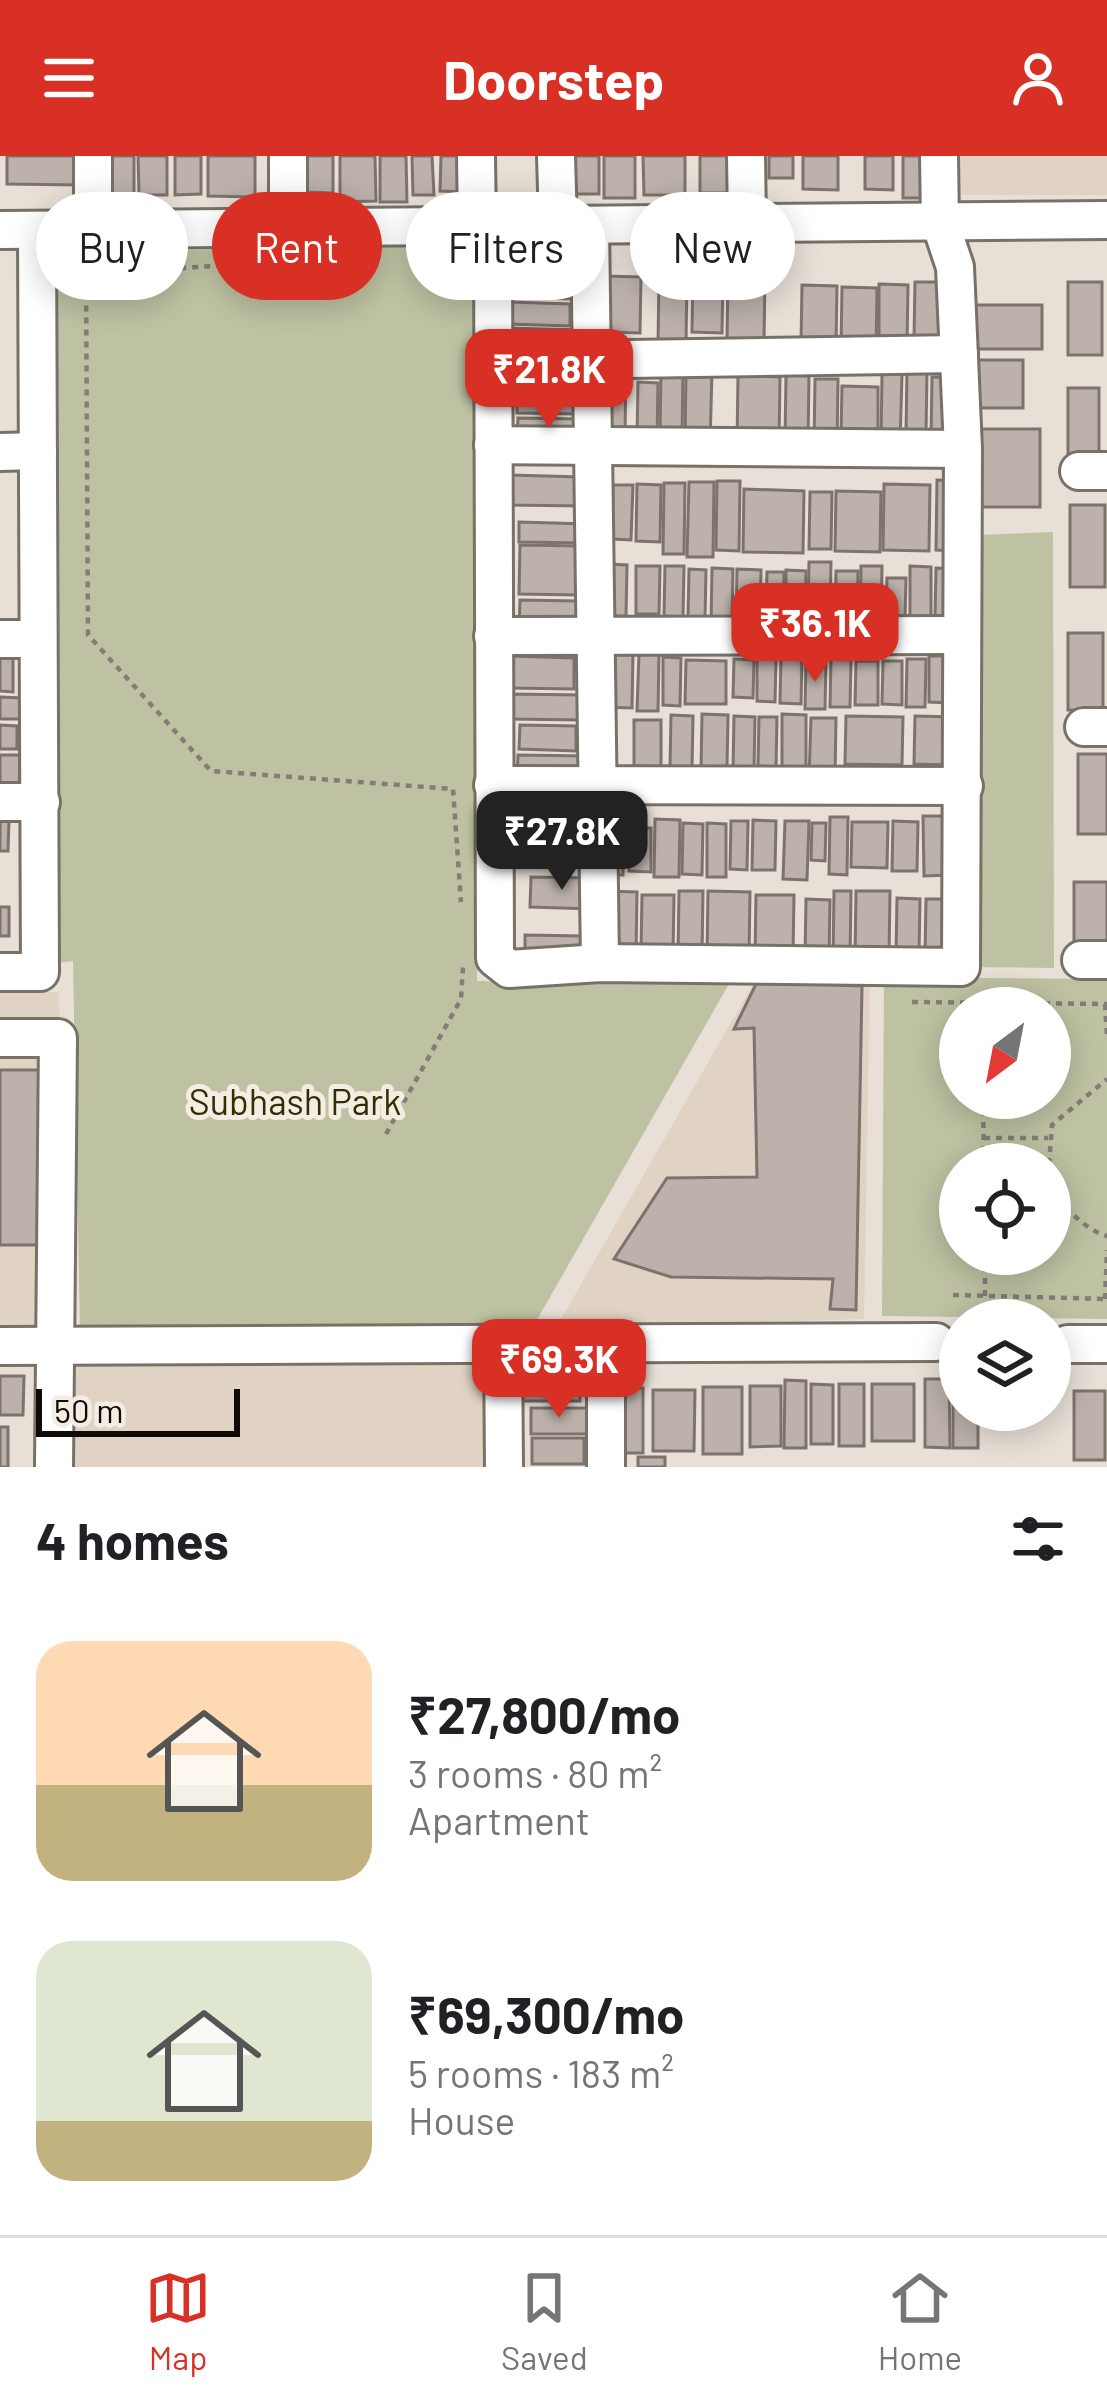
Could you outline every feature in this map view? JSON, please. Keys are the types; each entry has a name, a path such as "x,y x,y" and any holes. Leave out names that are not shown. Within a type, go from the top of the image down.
{"street":[{"path":"93,156 93,192"},
{"path":"288,156 289,192"},
{"path":"476,156 481,192"},
{"path":"556,156 565,192"},
{"path":"746,156 746,192"},
{"path":"489,300 495,958 509,969 600,963 961,967 963,449 955,267 940,222 939,156"},
{"path":"795,223 1107,220"},
{"path":"0,230 36,230"},
{"path":"0,972 40,972 37,300"},
{"path":"584,300 592,358 600,963"},
{"path":"493,362 959,354"},
{"path":"493,445 963,449"},
{"path":"0,452 38,452"},
{"path":"493,635 961,635"},
{"path":"0,639 38,639"},
{"path":"493,784 964,786"},
{"path":"0,802 40,802"},
{"path":"0,1038 58,1038 54,1467"},
{"path":"606,1467 607,1341"},
{"path":"503,1342 504,1467"},
{"path":"0,1346 936,1342"},
{"path":"1071,1345 1107,1344"}],"path":[{"path":"212,256 86,274 88,635 211,771 453,789 462,923"},
{"path":"386,1134 461,999 463,963"},
{"path":"912,1002 939,1004"},
{"path":"1071,1005 1106,1004 1107,1035"},
{"path":"1048,1143 1052,1125 1107,1078"},
{"path":"984,1119 984,1143"},
{"path":"984,1138 1048,1138"},
{"path":"1071,1209 1094,1233 1107,1236"},
{"path":"953,1295 1106,1299 1107,1250"},
{"path":"985,1275 985,1296"}],"shaded area":[{"path":"957,156 1107,156 1107,195 957,195"},
{"path":"757,977 870,978 864,1319 556,1328"},
{"path":"0,992 59,992 64,1330 0,1330"},
{"path":"488,1358 489,1467 69,1467 68,1360"}],"green space":[{"name":"Subhash Park","path":"382,246 406,246 406,300 479,300 477,981 729,984 534,1325 80,1329 73,961 57,963 51,300 188,300 188,250 212,250 212,300 382,300"},
{"path":"1053,532 1054,968 967,967 953,536"},
{"path":"884,977 1107,979 1107,1319 1071,1319 1071,1299 939,1299 939,1317 882,1316"}],"building":[{"path":"7,156 79,156 79,185 7,184"},
{"path":"106,156 134,156 134,192 106,192"},
{"path":"138,156 167,156 167,192 139,192"},
{"path":"175,156 201,156 201,194 175,192"},
{"path":"208,156 255,156 255,192 212,192 208,196"},
{"path":"307,156 333,156 333,192 307,192"},
{"path":"340,156 375,156 376,192 340,192"},
{"path":"380,156 406,156 406,202 382,202"},
{"path":"412,156 432,156 434,192 413,192"},
{"path":"441,156 467,156 466,192 440,191"},
{"path":"568,156 599,156 599,192 568,192"},
{"path":"604,156 635,156 635,192 630,192 630,198 606,198"},
{"path":"643,156 685,156 685,192 644,192"},
{"path":"700,156 730,156 730,192 700,192"},
{"path":"769,156 793,156 793,178 769,178"},
{"path":"803,156 838,156 838,190 803,189"},
{"path":"865,156 893,156 893,190 865,189"},
{"path":"903,156 935,156 935,198 903,198"},
{"path":"606,276 630,277 630,300 641,300 640,333 603,332"},
{"path":"915,282 946,282 945,339 914,338"},
{"path":"1068,282 1102,282 1102,355 1068,355"},
{"path":"879,284 908,285 907,345 879,345"},
{"path":"802,285 837,286 836,346 801,345"},
{"path":"842,287 877,288 876,351 841,350"},
{"path":"659,300 687,300 686,343 658,343"},
{"path":"693,300 723,300 722,333 692,332"},
{"path":"728,300 765,300 764,341 727,341"},
{"path":"508,302 570,304 570,326 508,324"},
{"path":"968,305 1042,305 1042,349 968,349"},
{"path":"505,328 581,330 581,355 505,353"},
{"path":"970,360 1023,360 1023,408 970,408"},
{"path":"517,364 579,365 579,386 517,384"},
{"path":"602,364 626,364 625,437 600,436"},
{"path":"907,369 927,370 926,434 906,434"},
{"path":"661,370 683,371 682,439 660,438"},
{"path":"686,370 712,370 710,446 685,446"},
{"path":"882,374 902,374 900,444 881,444"},
{"path":"738,375 780,377 779,446 737,445"},
{"path":"786,375 809,376 808,442 785,441"},
{"path":"932,377 954,377 953,443 931,442"},
{"path":"815,379 838,379 837,447 814,446"},
{"path":"638,382 658,383 657,439 637,438"},
{"path":"842,386 878,387 878,435 841,434"},
{"path":"1068,388 1099,388 1099,461 1068,461"},
{"path":"517,391 577,392 577,414 517,413"},
{"path":"518,418 581,419 581,444 517,443"},
{"path":"969,429 1040,429 1040,507 969,507"},
{"path":"509,475 582,477 582,506 508,505"},
{"path":"937,480 959,481 958,551 936,550"},
{"path":"717,481 740,481 739,551 716,550"},
{"path":"689,482 714,482 713,557 687,557"},
{"path":"664,483 685,483 684,554 663,554"},
{"path":"637,484 661,485 660,542 636,541"},
{"path":"884,484 930,485 929,551 883,550"},
{"path":"613,485 633,485 631,540 612,539"},
{"path":"744,489 804,491 803,553 743,552"},
{"path":"836,491 881,492 880,552 835,551"},
{"path":"810,492 832,492 831,549 809,549"},
{"path":"1070,505 1105,505 1105,587 1070,587"},
{"path":"519,522 587,524 587,543 519,542"},
{"path":"520,545 580,546 579,595 519,594"},
{"path":"809,562 831,562 830,616 808,616"},
{"path":"605,564 627,565 626,616 604,616"},
{"path":"636,566 660,566 659,614 636,614"},
{"path":"665,566 684,566 683,617 664,616"},
{"path":"861,566 882,566 881,622 860,621"},
{"path":"910,566 931,567 931,622 910,622"},
{"path":"712,568 733,569 732,625 711,624"},
{"path":"936,568 958,569 957,616 935,616"},
{"path":"689,569 706,570 705,619 688,619"},
{"path":"737,569 761,570 760,623 736,623"},
{"path":"786,570 806,571 805,617 786,616"},
{"path":"836,571 858,571 857,619 835,619"},
{"path":"767,572 784,572 783,615 766,614"},
{"path":"887,578 906,578 905,618 886,617"},
{"path":"520,600 579,601 579,631 519,630"},
{"path":"1068,633 1103,633 1103,710 1068,710"},
{"path":"603,653 633,654 632,708 602,707"},
{"path":"639,654 659,654 658,711 637,711"},
{"path":"504,656 574,658 574,689 503,688"},
{"path":"929,656 953,656 952,703 929,702"},
{"path":"0,657 13,657 13,692 0,691"},
{"path":"663,657 681,658 680,706 663,705"},
{"path":"781,657 802,658 801,704 780,703"},
{"path":"734,659 754,660 753,698 733,697"},
{"path":"757,659 776,659 775,702 757,701"},
{"path":"831,659 851,660 850,707 830,707"},
{"path":"907,659 926,659 925,707 906,707"},
{"path":"686,660 726,661 726,704 685,704"},
{"path":"806,660 826,661 825,709 805,709"},
{"path":"856,661 878,661 878,705 855,705"},
{"path":"883,661 902,661 902,705 882,704"},
{"path":"509,694 581,695 581,720 509,719"},
{"path":"0,697 22,698 21,719 0,719"},
{"path":"702,714 728,715 727,769 701,769"},
{"path":"782,714 806,715 806,768 782,768"},
{"path":"671,715 693,716 692,768 670,768"},
{"path":"734,716 755,717 754,771 733,771"},
{"path":"846,716 903,717 902,765 845,764"},
{"path":"915,716 955,717 954,765 914,764"},
{"path":"759,717 777,717 776,767 758,766"},
{"path":"811,718 836,718 835,779 809,779"},
{"path":"634,720 661,720 661,767 634,766"},
{"path":"0,725 17,726 17,749 0,749"},
{"path":"520,725 576,726 576,751 519,749"},
{"path":"1078,754 1107,754 1107,834 1078,834"},
{"path":"0,755 20,755 19,789 0,789"},
{"path":"518,755 587,756 587,776 517,775"},
{"path":"517,810 581,811 581,841 517,839"},
{"path":"923,816 950,816 951,875 924,876"},
{"path":"830,817 848,817 847,875 829,874"},
{"path":"655,819 680,820 679,877 654,877"},
{"path":"0,820 9,820 8,851 0,851"},
{"path":"753,820 776,821 775,870 752,870"},
{"path":"731,821 748,821 747,870 730,869"},
{"path":"785,821 809,821 807,880 783,879"},
{"path":"893,821 918,822 917,871 892,871"},
{"path":"852,822 888,822 887,868 851,867"},
{"path":"683,823 703,824 702,875 682,874"},
{"path":"707,823 726,824 726,877 707,877"},
{"path":"812,823 826,823 825,861 811,860"},
{"path":"600,826 624,826 623,875 599,875"},
{"path":"630,828 651,828 651,872 629,871"},
{"path":"531,877 593,878 593,909 530,907"},
{"path":"1074,882 1107,882 1107,948 1074,948"},
{"path":"601,891 637,892 636,955 600,954"},
{"path":"679,891 703,891 702,956 678,956"},
{"path":"708,891 750,892 749,958 707,957"},
{"path":"834,891 851,891 850,960 833,959"},
{"path":"856,891 890,891 889,958 855,958"},
{"path":"642,895 674,895 673,955 641,954"},
{"path":"756,895 794,895 793,956 755,955"},
{"path":"897,898 920,899 919,955 896,954"},
{"path":"806,899 830,900 829,959 805,959"},
{"path":"926,899 945,899 945,957 925,956"},
{"path":"0,907 9,907 9,936 0,936"},
{"path":"525,935 582,936 582,961 525,960"},
{"path":"757,982 862,986 856,1310 830,1309 833,1279 671,1277 614,1259 667,1178 757,1177 754,1028 734,1029"},
{"path":"0,1070 47,1070 47,1245 0,1245"},
{"path":"518,1375 580,1376 580,1401 518,1401"},
{"path":"0,1376 24,1376 23,1415 0,1415"},
{"path":"925,1379 939,1379 939,1431 950,1431 950,1448 925,1447"},
{"path":"785,1380 806,1381 806,1448 784,1448"},
{"path":"811,1384 833,1385 833,1444 811,1444"},
{"path":"839,1384 864,1384 864,1446 839,1446"},
{"path":"872,1384 914,1384 914,1441 872,1441"},
{"path":"750,1386 781,1386 781,1446 750,1447"},
{"path":"703,1387 742,1387 742,1454 703,1454"},
{"path":"614,1388 643,1388 643,1453 614,1453"},
{"path":"653,1390 695,1390 694,1451 653,1451"},
{"path":"1074,1391 1105,1391 1105,1460 1074,1460"},
{"path":"531,1408 587,1408 587,1434 531,1434"},
{"path":"0,1427 8,1427 8,1467 0,1467"},
{"path":"953,1431 978,1431 978,1448 953,1448"},
{"path":"532,1438 584,1438 584,1464 532,1464"},
{"path":"638,1457 665,1457 665,1467 638,1467"}]}
